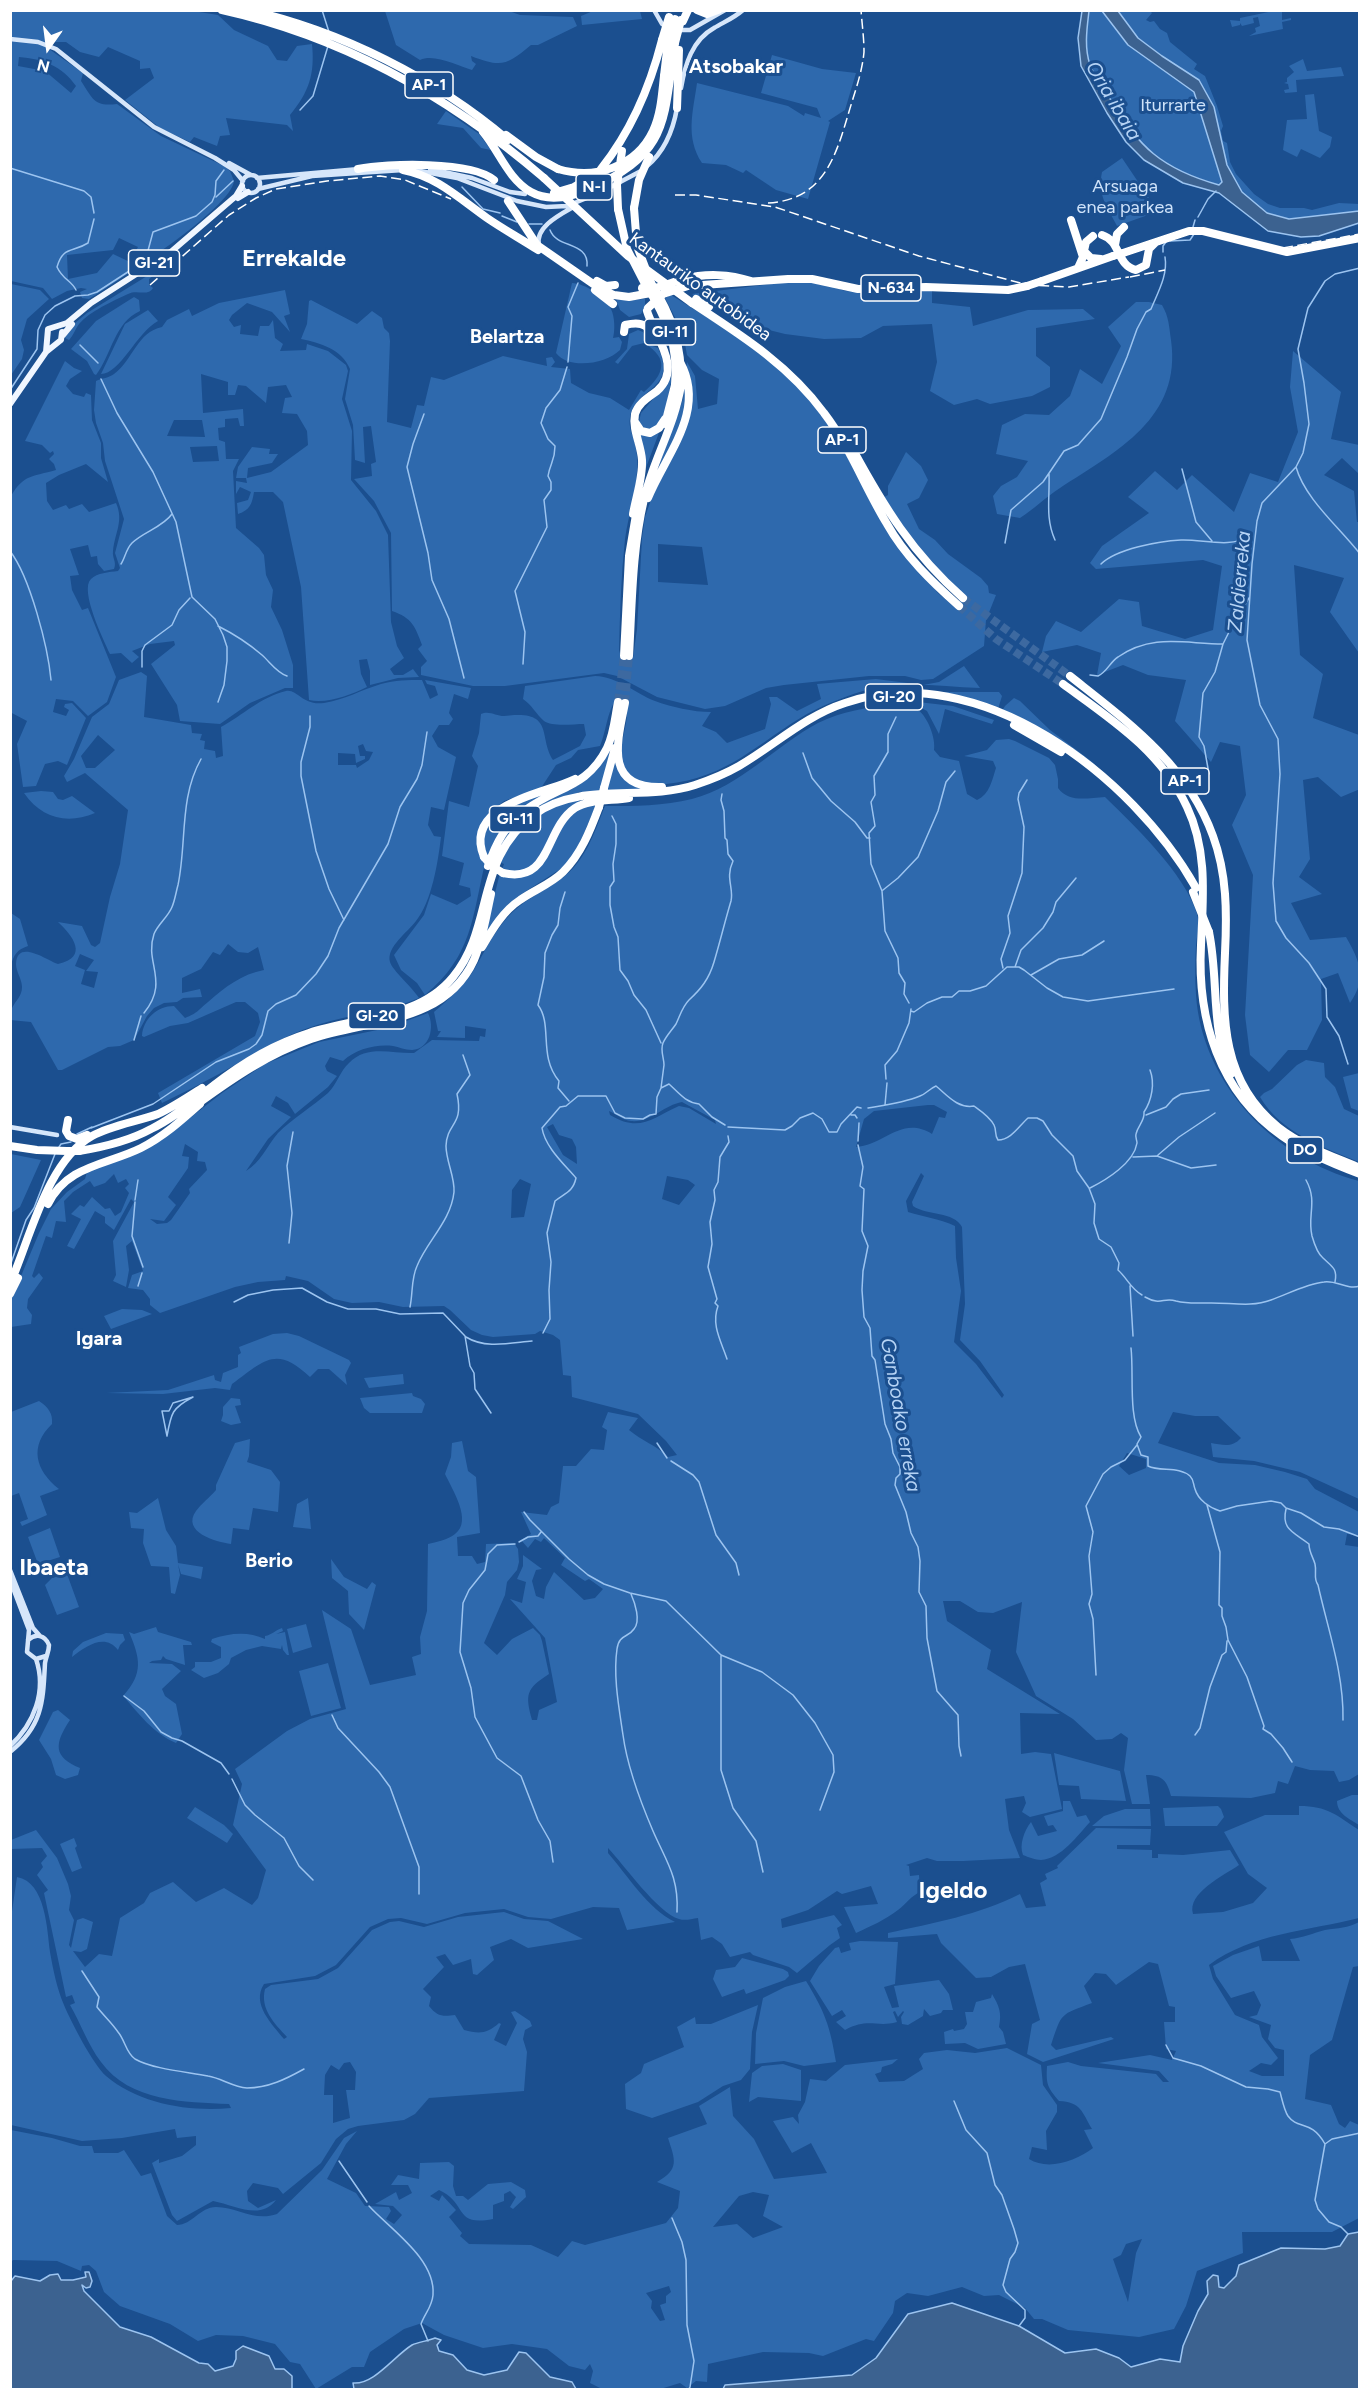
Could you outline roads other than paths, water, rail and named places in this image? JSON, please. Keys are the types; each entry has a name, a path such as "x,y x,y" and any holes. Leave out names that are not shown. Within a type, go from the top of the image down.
{"highway":[{"name":"Kantauriko autobidea","path":"222,10 302,30"},
{"name":"Kantauriko autobidea","path":"248,10 405,71 436,89 496,130 628,255 764,350 804,388 834,427 888,526 905,550 942,591 959,606"},
{"name":"N-I","path":"496,130 544,162 573,173 599,173 631,158 644,145 653,130 658,116 676,16 686,10"},
{"path":"697,10 707,14 717,14"},
{"path":"671,42 677,108"},
{"name":"N-I","path":"474,121 519,183 534,193 554,197 572,195 622,172 648,151 664,118 672,63 671,42"},
{"name":"GI-11","path":"671,42 633,120 622,151 616,184 618,209 627,249 668,324 676,360 678,385 674,416 646,491 640,519 627,656 630,546 644,481 678,385"},
{"name":"Kantauriko autobidea","path":"355,50 474,121 547,177"},
{"name":"GI-11","path":"646,285 637,246 634,208 639,180 662,133 668,115 672,63"},
{"path":"601,169 633,120"},
{"path":"358,168 385,164 421,164 480,173 494,180"},
{"name":"N-634","path":"403,170 425,176 441,184 505,230 603,285 615,285"},
{"path":"545,194 574,188 591,177"},
{"name":"N-634","path":"508,201 545,252 613,304"},
{"path":"505,230 516,232 521,228 519,219"},
{"path":"1071,220 1083,257 1077,269"},
{"path":"1115,244 1117,234 1124,227"},
{"name":"N-634","path":"545,252 604,291 623,297 642,296 704,281 755,282 808,279 858,290 926,287 1008,290 1042,281 1181,232 1200,231 1288,252 1359,238"},
{"path":"1102,235 1115,244 1122,262 1131,269 1138,270 1147,263 1150,247 1158,240"},
{"path":"1093,236 1085,243 1085,253 1091,258 1109,257"},
{"path":"1131,249 1141,250 1148,256"},
{"path":"646,285 650,288 685,278 704,276 725,276 755,282"},
{"path":"630,546 631,526 642,461 635,420 638,407 663,384 668,375 668,362 648,310 663,294 682,288 755,282"},
{"path":"654,330 652,312 656,303 665,295 682,288"},
{"name":"Kantauriko autobidea","path":"694,301 768,348 808,386 846,436 893,521 929,566 963,598"},
{"path":"638,319 648,324 679,360 685,372 690,398 681,433 640,519"},
{"path":"624,332 625,325 640,323 654,330"},
{"path":"635,420 641,431 650,433 659,428 669,412"},
{"name":"AP-1","path":"1070,676 1139,731 1168,759 1199,803 1214,836 1226,892 1223,1002 1227,1045 1244,1088 1278,1127 1316,1150 1359,1168"},
{"name":"AP-1","path":"1063,684 1144,746 1168,773 1188,810 1203,865 1207,928 1200,979 1206,1024 1215,1051 1229,1080 1258,1116"},
{"name":"GI-20","path":"79,1153 150,1130 237,1068 274,1047 306,1034 397,1012 423,1002 452,979 464,962 473,943 490,876 501,853 513,834 536,813 553,804 581,796 665,791 696,784 737,767 806,720 842,703 867,696 900,692 944,695 978,704 1009,717 1051,740 1086,765 1124,797 1154,828 1175,854 1194,890 1207,928 1219,970 1221,1016 1227,1045"},
{"name":"GI-20","path":"10,1151 66,1154 110,1150 150,1136 262,1060 295,1045 324,1035 399,1019 427,1008 454,987 473,961 481,939 498,870 507,851 520,834 541,816 568,804 589,799 680,794 717,782 740,771 820,718 854,704 900,697 945,700 1008,722 1062,752 1108,788 1144,824 1170,855 1194,890"},
{"name":"GI-11","path":"473,961 503,915 518,901 563,872 577,856 590,832 599,807 621,723 621,703 603,754 587,775 567,789 527,809 512,821 501,835 488,869 479,921"},
{"path":"621,723 617,758 621,770 628,779 648,787 696,784"},
{"path":"603,754 574,780 505,805 495,813 487,822 482,833 481,845 484,856 492,866 503,873 516,875 536,867 561,821 581,804 629,798"},
{"name":"GI-20","path":"1207,928 1215,976 1218,1030 1222,1050 1233,1078 1258,1116"},
{"path":"10,1284 63,1163 84,1141 102,1132 159,1113 237,1068"},
{"path":"10,1294 48,1204 66,1180 87,1167 131,1152 157,1138 176,1125 215,1091"},
{"name":"DO","path":"1258,1116 1284,1138 1306,1151 1359,1174"},
{"path":"68,1120 67,1134 77,1138 126,1124"},
{"name":"GI-20","path":"10,1146 45,1153"}],"main road":[{"path":"654,10 662,24 684,32 725,10"},
{"path":"545,252 538,240 543,229 576,205 633,177 659,154 669,138 686,66 701,38 743,10"},
{"path":"717,14 730,19"},
{"path":"10,39 41,43 56,49 154,127 257,178 402,166 432,169 472,178 510,192 526,194"},
{"path":"215,158 234,170 248,192 255,192 285,181 325,175 403,170 446,175 517,201 546,207 567,206 604,191"},
{"path":"242,183 250,175"},
{"path":"257,178 260,184 258,189"},
{"name":"GI-21","path":"47,339 48,329 67,323 91,303 178,246 236,196 242,183"},
{"name":"GI-21","path":"10,404 46,352 61,340 63,334 91,307 170,255 248,192"},
{"path":"55,327 63,334"},
{"path":"47,339 51,343 56,343"},
{"path":"46,352 47,339"},
{"path":"10,1127 57,1135"},
{"path":"10,1570 33,1628 50,1645 47,1655 46,1685 40,1712 27,1736 10,1752"},
{"path":"10,1580 29,1630 27,1652 36,1659 40,1679 38,1701 27,1728 10,1746"},
{"path":"28,1641 32,1637 40,1636"},
{"path":"36,1659 47,1655"}],"waterway":[{"path":"322,10 329,32"},
{"path":"300,110 313,96 328,46"},
{"path":"10,168 84,191 91,197 94,213"},
{"path":"10,390 37,349 38,330 45,315 55,306 75,296 97,292 137,266 146,258 153,232 196,216 212,202 216,181 224,170"},
{"path":"216,197 233,181"},
{"path":"462,187 483,209 500,213"},
{"path":"1198,217 1208,199 1216,191"},
{"path":"502,216 517,222"},
{"path":"76,290 57,267 65,253 88,243 94,219"},
{"path":"1193,227 1195,220"},
{"path":"529,224 542,224"},
{"path":"550,230 559,240 583,252 587,266"},
{"path":"1170,241 1190,240 1194,234"},
{"path":"1163,252 1166,242"},
{"path":"1005,543 1011,510 1043,482 1064,451 1078,445 1101,419 1137,329 1146,312 1151,309 1159,290 1164,277 1165,257"},
{"name":"Zaldierreka","path":"1348,1064 1339,1036 1327,1017 1326,989 1309,963 1286,938 1276,921 1273,883 1280,774 1278,739 1260,705 1247,640 1252,564 1257,521 1262,503 1296,467 1303,453 1309,424 1298,349 1308,308 1325,281 1335,274 1360,268"},
{"path":"568,362 572,316 568,307 578,283"},
{"path":"80,345 98,363"},
{"path":"523,664 525,632 515,591 547,527 544,500 551,490 548,476 555,446 548,439 541,423 546,408 560,390 567,367"},
{"path":"101,379 117,413 153,472 176,522 192,597 215,619 223,635 227,647 227,661 224,685 218,702"},
{"path":"424,414 407,467 428,553 432,580 449,619 464,678"},
{"path":"1296,467 1300,479 1315,501 1360,554"},
{"path":"1182,469 1196,522 1212,541"},
{"path":"1049,474 1049,516 1055,540"},
{"path":"121,564 132,543 172,514"},
{"path":"1101,564 1117,554 1150,544 1181,540 1225,543 1242,540 1249,536"},
{"path":"10,551 24,577 37,613 51,680"},
{"path":"142,667 142,651 145,645 172,625 179,610 190,598"},
{"path":"1209,774 1204,746 1199,737 1203,693 1215,672 1223,644 1249,598"},
{"path":"218,626 246,643 287,676"},
{"path":"1090,675 1098,676 1118,657 1144,645 1157,642 1223,644"},
{"path":"310,716 310,727 301,762 301,776 316,851 329,889 344,920"},
{"path":"896,717 888,734 888,752 874,776 875,795 871,802 875,826 869,833 871,864 882,891 885,931 898,958 899,973 905,983 904,994 909,1003"},
{"path":"91,1128 153,1104 216,1062 249,1049 262,1035 268,1011 276,1004 296,995 316,974 328,956 339,928 388,844 400,807 417,779 422,765 427,732"},
{"path":"803,753 812,778 831,801 855,822 867,838 870,838"},
{"path":"144,1013 155,991 152,954 154,934 170,911 175,899 181,869 186,805 189,789 201,759"},
{"path":"883,890 918,857 938,811 946,782 955,771"},
{"path":"1003,968 1001,959 1010,933 1008,916 1022,873 1024,827 1018,799 1027,780"},
{"path":"661,1088 664,1065 663,1043 689,1000 710,974 731,901 730,873 733,861 728,854 725,838 722,794"},
{"path":"612,816 616,824 616,844 610,905 618,937 620,970 634,995 646,1010 661,1043"},
{"path":"1015,967 1021,950 1043,928 1056,902 1076,878"},
{"path":"565,892 558,925 545,953 544,977 538,1005 545,1022 549,1061 559,1081 558,1088 569,1101"},
{"path":"1031,975 1059,959 1082,955 1104,941"},
{"path":"911,1011 914,1012 942,997 952,997 959,991 970,991 986,986 1007,967 1019,967 1063,997 1088,1001 1174,989"},
{"path":"886,1079 885,1065 897,1051 909,1023 911,1009"},
{"path":"134,1040 141,1016"},
{"path":"410,1307 417,1266 444,1222 452,1202 454,1186 446,1146 449,1132 457,1118 459,1104 457,1094 470,1075 463,1055"},
{"path":"1090,1188 1118,1170 1135,1150 1136,1134 1152,1091 1150,1070"},
{"path":"885,1105 887,1083"},
{"path":"543,1333 550,1319 551,1262 547,1233 555,1201 571,1189 576,1178 551,1148 542,1128 560,1107 566,1106 578,1096 606,1096 615,1113 625,1118 643,1119 656,1114 657,1097 661,1088 669,1084 682,1097 699,1104 712,1117 725,1125"},
{"path":"868,1108 914,1098 936,1086 958,1103 974,1106 985,1114 994,1125 998,1140 1007,1138 1028,1118 1043,1121 1052,1135 1073,1156 1077,1171 1089,1188 1095,1204 1094,1223 1099,1239 1111,1247 1119,1263 1118,1270 1142,1295"},
{"path":"1146,1115 1166,1107 1181,1094 1209,1090"},
{"path":"728,1127 785,1130 800,1118 813,1113 822,1119 829,1132 837,1132 841,1124 857,1107 861,1108"},
{"path":"1158,1155 1179,1137 1215,1113"},
{"path":"851,1115 857,1118"},
{"path":"858,1141 859,1123"},
{"path":"77,1134 92,1127"},
{"path":"289,1243 292,1213 287,1166 293,1132"},
{"path":"727,1359 716,1326 718,1306 715,1303 717,1299 708,1267 712,1244 710,1222 715,1200 714,1190 718,1182 720,1157 729,1142 728,1136"},
{"path":"59,1147 61,1144 71,1142"},
{"name":"Ganboako erreka","path":"858,1145 863,1167 860,1186 864,1189 862,1231 868,1246 863,1271 864,1317 870,1328 872,1356 875,1360 885,1424 893,1453 900,1467 900,1474 896,1478 895,1485 918,1547 919,1592 926,1606 927,1638 937,1691 958,1715 961,1756"},
{"path":"10,1266 26,1220 34,1208 55,1154"},
{"path":"1133,1157 1157,1156 1191,1168 1216,1165"},
{"path":"135,1200 138,1180"},
{"path":"1306,1180 1312,1202 1312,1236 1319,1254 1335,1270 1335,1282"},
{"path":"135,1202 132,1236 143,1267"},
{"path":"138,1286 142,1273"},
{"path":"1145,1297 1158,1301 1247,1304 1277,1298 1317,1283 1333,1282 1350,1287 1360,1286"},
{"path":"1130,1286 1133,1336"},
{"path":"234,1302 248,1295 302,1288 327,1302 348,1309 376,1309 400,1314 443,1313 465,1336 470,1366 474,1373 475,1389 491,1413"},
{"path":"466,1337 489,1344 532,1341"},
{"path":"1131,1348 1134,1418 1141,1437 1137,1444 1141,1455 1148,1457 1148,1466 1186,1473 1192,1479 1202,1500 1208,1506 1220,1511 1271,1501 1281,1503 1286,1508 1301,1513 1324,1527 1339,1529 1360,1537"},
{"path":"193,1397 181,1404 174,1412 167,1436 162,1411 169,1411 173,1403 193,1397"},
{"path":"657,1443 667,1458"},
{"path":"1096,1675 1093,1619 1089,1604 1092,1594 1089,1556 1093,1532 1086,1506 1103,1474 1125,1460 1137,1445"},
{"path":"671,1461 693,1475 699,1482 716,1535 736,1563 739,1575"},
{"path":"1207,1505 1220,1552 1219,1605 1222,1608 1228,1640 1247,1677 1264,1726 1263,1729 1271,1734 1292,1762"},
{"path":"1286,1509 1287,1526 1309,1544 1315,1564 1316,1580 1335,1652 1341,1686 1343,1720"},
{"path":"524,1512 569,1559 588,1575 604,1584 630,1593 666,1601 721,1655 762,1672 793,1695 815,1723 833,1755 834,1772 820,1810"},
{"path":"519,1542 528,1537 538,1536 541,1532"},
{"path":"515,1544 497,1545 488,1554 485,1570 469,1590 463,1603 460,1652 471,1688 475,1717 497,1758 521,1776 538,1820 550,1841 553,1862"},
{"path":"631,1594 636,1607 636,1626 618,1644 616,1659 620,1714 625,1747 635,1784 674,1879 677,1912"},
{"path":"1195,1735 1200,1728 1210,1687 1222,1655 1226,1652 1227,1641"},
{"path":"721,1656 721,1770 733,1808 756,1841 763,1872"},
{"path":"124,1696 144,1711 161,1732 221,1763 229,1774"},
{"path":"332,1715 338,1728 390,1787 419,1867 419,1894"},
{"path":"232,1779 245,1805 284,1838 299,1866 313,1880"},
{"path":"82,1971 99,1997 97,2007 120,2035 135,2059 160,2068 213,2077 247,2088 270,2085 304,2069"},
{"path":"1166,2045 1173,2058 1201,2066 1246,2087 1280,2092 1288,2116 1296,2123 1315,2131 1325,2144"},
{"path":"954,2101 966,2130 987,2153 995,2185 1002,2195 1014,2229 1018,2243 1010,2259 1003,2285 1006,2292 1025,2310 1025,2318 1019,2326"},
{"path":"1348,2234 1341,2227 1329,2222 1318,2209 1315,2200 1325,2144 1332,2139 1360,2133"},
{"path":"339,2161 367,2202"},
{"path":"369,2206 410,2246 427,2269 432,2282 433,2295 430,2307 421,2324 428,2341"},
{"path":"672,2218 682,2242 686,2260 687,2325 694,2361 688,2390"}],"tunnel":[{"path":"963,598 1070,676"},
{"path":"959,606 996,639 1063,684"},
{"path":"618,702 624,656"},
{"path":"625,703 629,656"}],"railway":[{"path":"768,203 786,200 814,185 838,147 858,84 864,52 861,10"},
{"path":"150,285 229,215 256,198 276,189 380,176 405,180 451,199"},
{"path":"675,195 696,195 775,207 919,256 1028,285 1069,287 1129,277"},
{"path":"1283,248 1360,234"},
{"path":"1130,277 1165,270"}],"district":[{"name":"Atsobakar","path":"736,67"},
{"name":"Errekalde","path":"294,259"},
{"name":"Belartza","path":"507,337"},
{"name":"Igara","path":"99,1339"},
{"name":"Berio","path":"269,1561"},
{"name":"Ibaeta","path":"54,1568"},
{"name":"Igeldo","path":"953,1891"}],"water label":[{"name":"Oria ibaia","path":"1113,101"}],"park label":[{"name":"Iturrarte","path":"1173,106"},
{"name":"Arsuaga enea parkea","path":"1125,198"}]}
